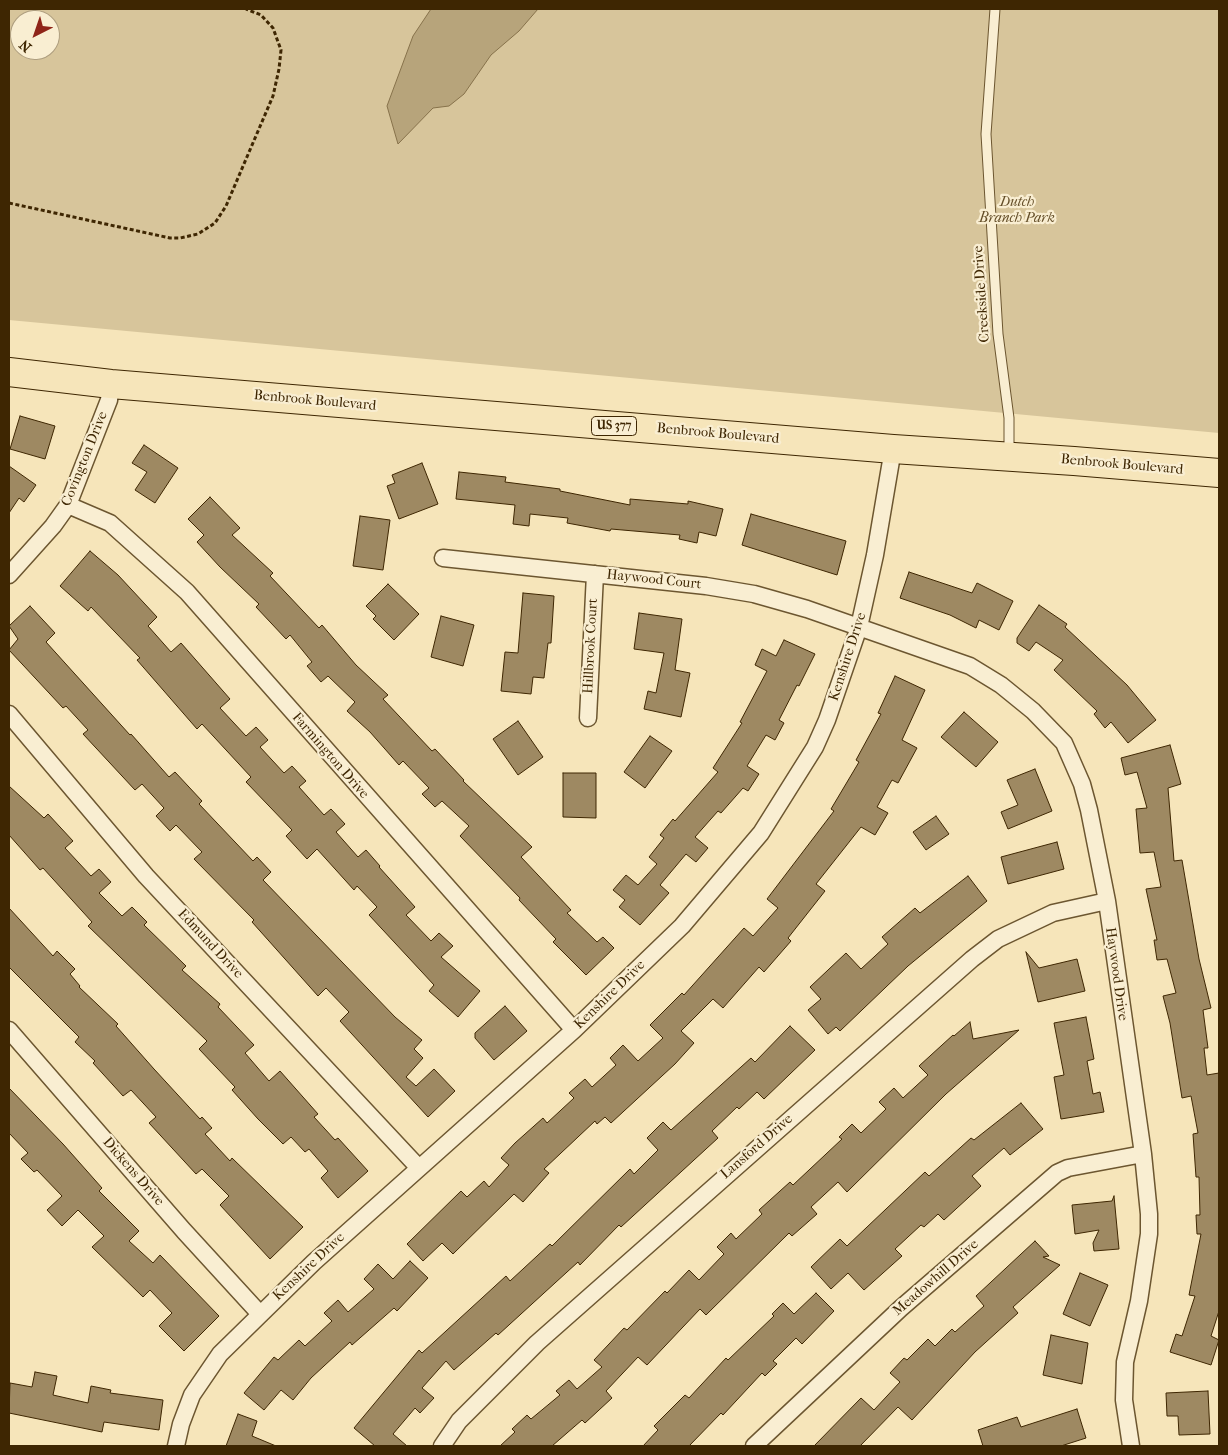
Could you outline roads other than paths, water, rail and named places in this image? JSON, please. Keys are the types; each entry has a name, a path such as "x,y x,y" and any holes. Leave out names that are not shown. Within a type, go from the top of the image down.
{"highway":[{"name":"Benbrook Boulevard","path":"9,372 111,384 893,449 1009,456 1219,473"}],"street":[{"name":"Covington Drive","path":"9,575 54,526 68,506 109,400 111,384"},
{"name":"Kenshire Drive","path":"176,1446 181,1424 192,1395 220,1354 260,1314 419,1168 574,1030 682,926 761,833 814,747 827,720 859,627 876,555 893,449"},
{"name":"Farmington Drive","path":"68,506 110,523 187,592 574,1030"},
{"name":"Haywood Court","path":"443,558 706,586 754,594 808,608 859,627"},
{"name":"Hillbrook Court","path":"588,718 595,574"},
{"name":"Haywood Drive","path":"859,627 970,666 1001,685 1033,711 1064,743 1082,784 1107,901 1143,1154 1149,1214 1149,1234 1139,1301 1125,1362 1124,1400 1131,1446"},
{"name":"Edmund Drive","path":"9,714 146,876 419,1168"},
{"name":"Lansford Drive","path":"442,1446 459,1421 537,1343 972,959 998,938 1052,913 1107,901"},
{"name":"Dickens Drive","path":"9,1030 184,1231 260,1314"},
{"name":"Meadowhill Drive","path":"754,1446 901,1308 1057,1173 1068,1168 1143,1154"}],"lane":[{"name":"Creekside Drive","path":"995,9 986,134 998,334 1009,418 1009,456"}],"park label":[{"name":"Dutch Branch Park","path":"1017,212"}]}
